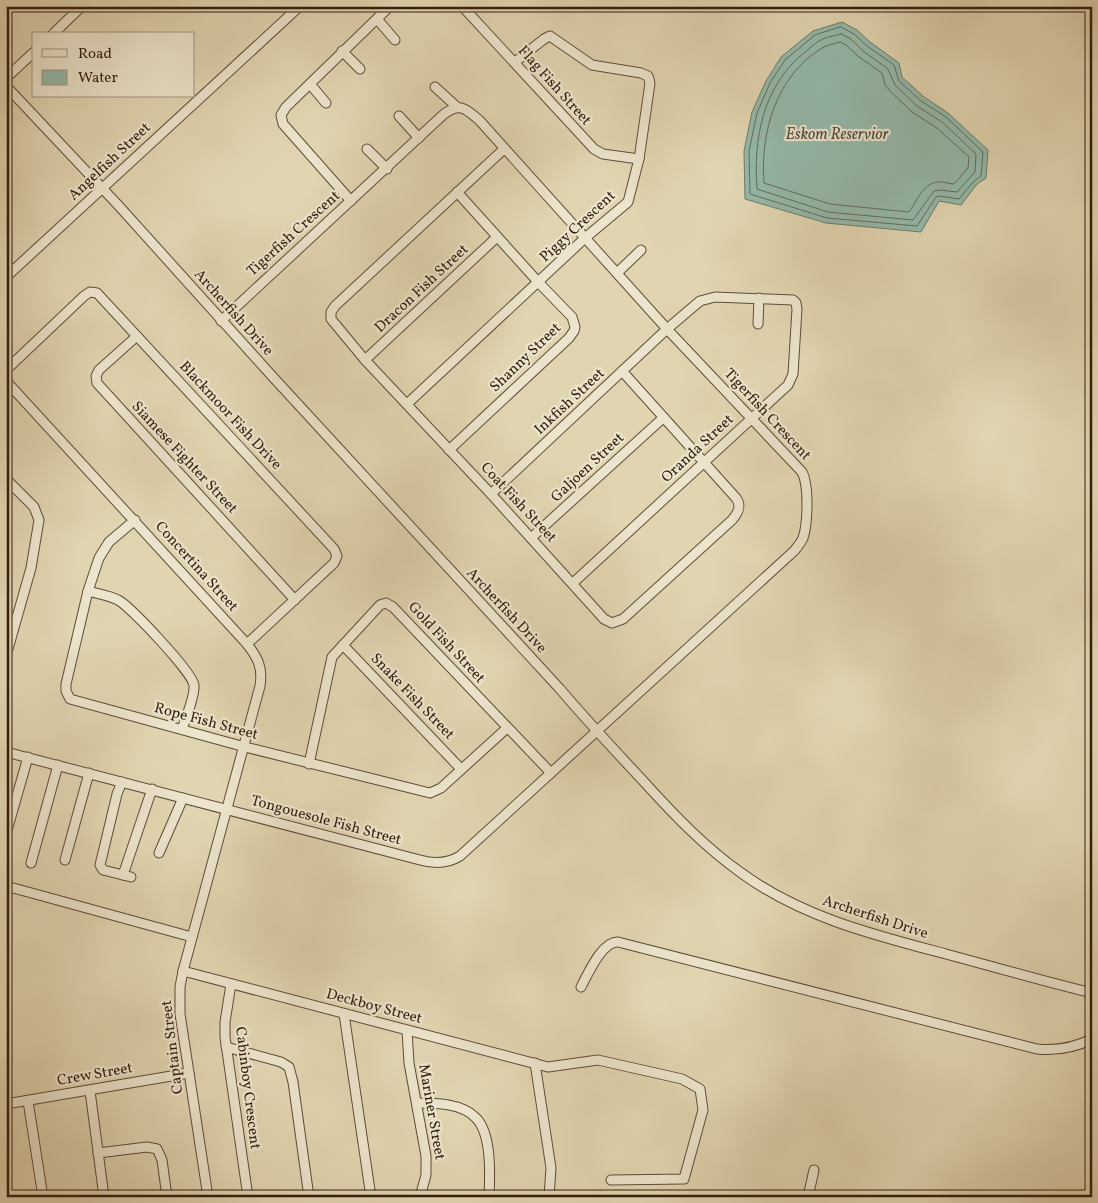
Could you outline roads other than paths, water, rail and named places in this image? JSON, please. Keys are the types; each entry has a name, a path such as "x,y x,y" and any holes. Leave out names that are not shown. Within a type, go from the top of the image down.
{"street":[{"path":"55,32 82,6"},
{"name":"Angelfish Street","path":"6,277 300,6"},
{"path":"351,202 283,124 281,118 284,110 390,6"},
{"name":"Flag Fish Street","path":"462,6 594,149 603,154 639,159"},
{"path":"377,19 395,40"},
{"name":"Piggy Crescent","path":"407,404 586,238 628,202 630,196 639,159 648,104 650,80 648,76 641,73 592,65 550,36 515,62"},
{"path":"342,51 360,69"},
{"path":"6,78 32,54"},
{"path":"310,84 326,103"},
{"name":"Archerfish Drive","path":"6,86 102,188 554,682 597,732 660,800 712,850 740,873 775,894 814,914 855,930 1092,993"},
{"name":"Tigerfish Crescent","path":"435,86 457,107 473,115 667,329 752,418 804,476 807,494 804,532 802,540 794,550 597,732"},
{"name":"Tigerfish Crescent","path":"221,320 387,169 444,114 457,107"},
{"path":"399,116 419,138"},
{"path":"368,148 387,169"},
{"name":"Coat Fish Street","path":"504,149 331,312 332,321 604,619 609,622 617,622 622,619 732,520 738,512 739,501 622,372"},
{"name":"Shanny Street","path":"449,450 574,331 572,317 457,192"},
{"name":"Dracon Fish Street","path":"366,360 497,237"},
{"path":"617,273 641,250"},
{"name":"Blackmoor Fish Drive","path":"6,370 90,292 97,293 336,552 337,558 334,564 247,644"},
{"name":"Oranda Street","path":"573,583 788,385 791,378 797,309 796,303 793,300 708,298 700,301 667,329"},
{"path":"758,324 759,298"},
{"name":"Inkfish Street","path":"491,494 667,329"},
{"name":"Siamese Fighter Street","path":"137,336 99,370 96,376 97,383 295,600"},
{"name":"Concertina Street","path":"6,381 135,520 247,644 259,661 262,676 228,809"},
{"name":"Galjoen Street","path":"531,538 663,418"},
{"path":"6,479 34,507 39,520 31,568 6,656"},
{"name":"Rope Fish Street","path":"135,520 109,542 98,558 88,591 66,684 70,699 244,747 430,794 437,791 507,728"},
{"path":"88,591 117,599 126,605 160,640 192,679 194,688 182,729"},
{"name":"Gold Fish Street","path":"309,764 331,660 335,653 380,604 384,603 390,604 552,773"},
{"name":"Snake Fish Street","path":"343,645 461,769"},
{"name":"Tongouesole Fish Street","path":"6,752 420,860 441,863 451,861 460,856 597,732"},
{"path":"6,834 28,757"},
{"path":"30,863 58,765"},
{"path":"65,860 88,773"},
{"path":"122,782 117,794 100,865 102,870 127,876 152,789"},
{"path":"159,852 184,798"},
{"name":"Captain Street","path":"208,1197 180,1008 180,987 228,809"},
{"path":"6,886 192,937"},
{"path":"581,987 604,948 610,943 618,942 1037,1049 1061,1050 1078,1046 1092,1039"},
{"name":"Deckboy Street","path":"183,971 548,1067 598,1060 682,1079 700,1089 703,1110 684,1179 611,1180"},
{"name":"Cabinboy Crescent","path":"231,984 225,1022 226,1047 248,1197"},
{"path":"344,1014 371,1197"},
{"name":"Mariner Street","path":"407,1030 408,1063 427,1162 426,1175 420,1197"},
{"path":"226,1047 281,1062 289,1067 309,1197"},
{"path":"535,1064 551,1168 552,1180 549,1197"},
{"name":"Crew Street","path":"6,1104 189,1073"},
{"path":"90,1091 104,1197"},
{"path":"28,1101 43,1197"},
{"path":"417,1103 433,1103 456,1107 470,1113 478,1120 482,1127 489,1156 491,1176 489,1197"},
{"path":"98,1153 148,1147 157,1149 162,1160 167,1197"},
{"path":"808,1197 814,1170"}],"water":[{"name":"Eskom Reservior","path":"842,22 857,30 899,63 902,77 924,97 948,113 988,150 986,178 977,184 961,205 939,201 921,232 826,223 745,199 744,151 752,112 766,81 781,57 813,31"}]}
